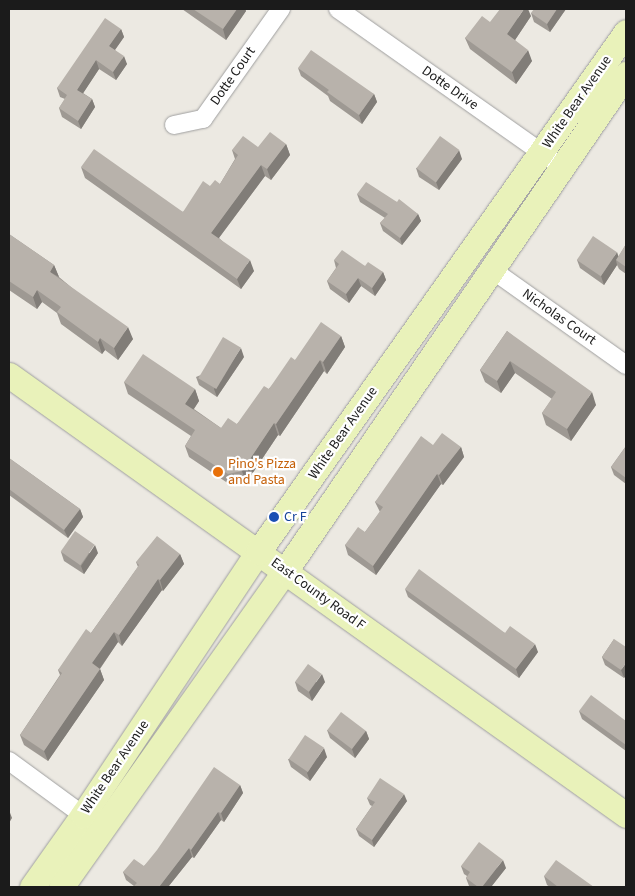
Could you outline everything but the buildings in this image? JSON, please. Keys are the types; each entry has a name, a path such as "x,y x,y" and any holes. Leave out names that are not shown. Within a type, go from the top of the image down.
{"main road":[{"name":"White Bear Avenue","path":"32,887 92,821 286,571 491,269 626,32"},
{"name":"White Bear Avenue","path":"61,887 92,821 258,552 552,160 626,74"},
{"name":"East County Road F","path":"9,375 626,815"}],"street":[{"name":"Dotte Court","path":"174,125 203,119 281,9"},
{"name":"Dotte Drive","path":"338,9 552,160"},
{"name":"Nicholas Court","path":"491,269 626,365"},
{"path":"9,761 92,821"}],"place":[{"name":"Pino's Pizza and Pasta","path":"218,472"},
{"name":"Cr F","path":"274,517"}]}
